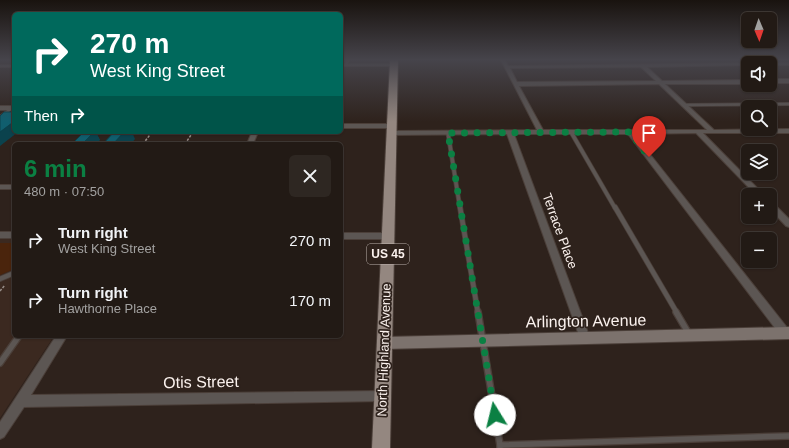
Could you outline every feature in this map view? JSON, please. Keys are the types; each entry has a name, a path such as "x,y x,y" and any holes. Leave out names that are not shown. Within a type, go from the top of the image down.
{"main road":[{"name":"North Highland Avenue","path":"381,448 393,81"}],"street":[{"path":"514,81 541,132"},
{"path":"777,81 789,81"},
{"path":"661,82 712,131"},
{"path":"516,84 741,82"},
{"path":"0,108 12,108"},
{"path":"343,126 448,133 789,131"},
{"path":"697,131 753,188"},
{"name":"Terrace Place","path":"510,132 585,338"},
{"path":"630,132 787,333"},
{"path":"0,186 12,187"},
{"path":"777,212 789,224"},
{"path":"0,235 12,235"},
{"path":"343,236 388,236"},
{"name":"Arlington Avenue","path":"384,343 787,333"},
{"path":"0,433 61,338"},
{"name":"Otis Street","path":"20,401 383,396"}],"lane":[{"path":"684,105 789,104"},
{"path":"0,117 12,109"},
{"path":"571,132 690,336"},
{"path":"448,133 500,447 789,436"},
{"path":"0,279 12,274"},
{"path":"0,363 18,338"}],"shaded area":[{"path":"0,239 12,239 12,338 53,338 0,418"},
{"path":"0,243 12,243 12,270 0,275"}],"building":[{"path":"4,112 12,112 12,123 0,132 0,116"},
{"path":"82,134 92,134 84,142 74,142"},
{"path":"112,134 122,134 115,142 105,142"}],"route":[{"path":"495,415 448,133 630,132 649,157"}]}
